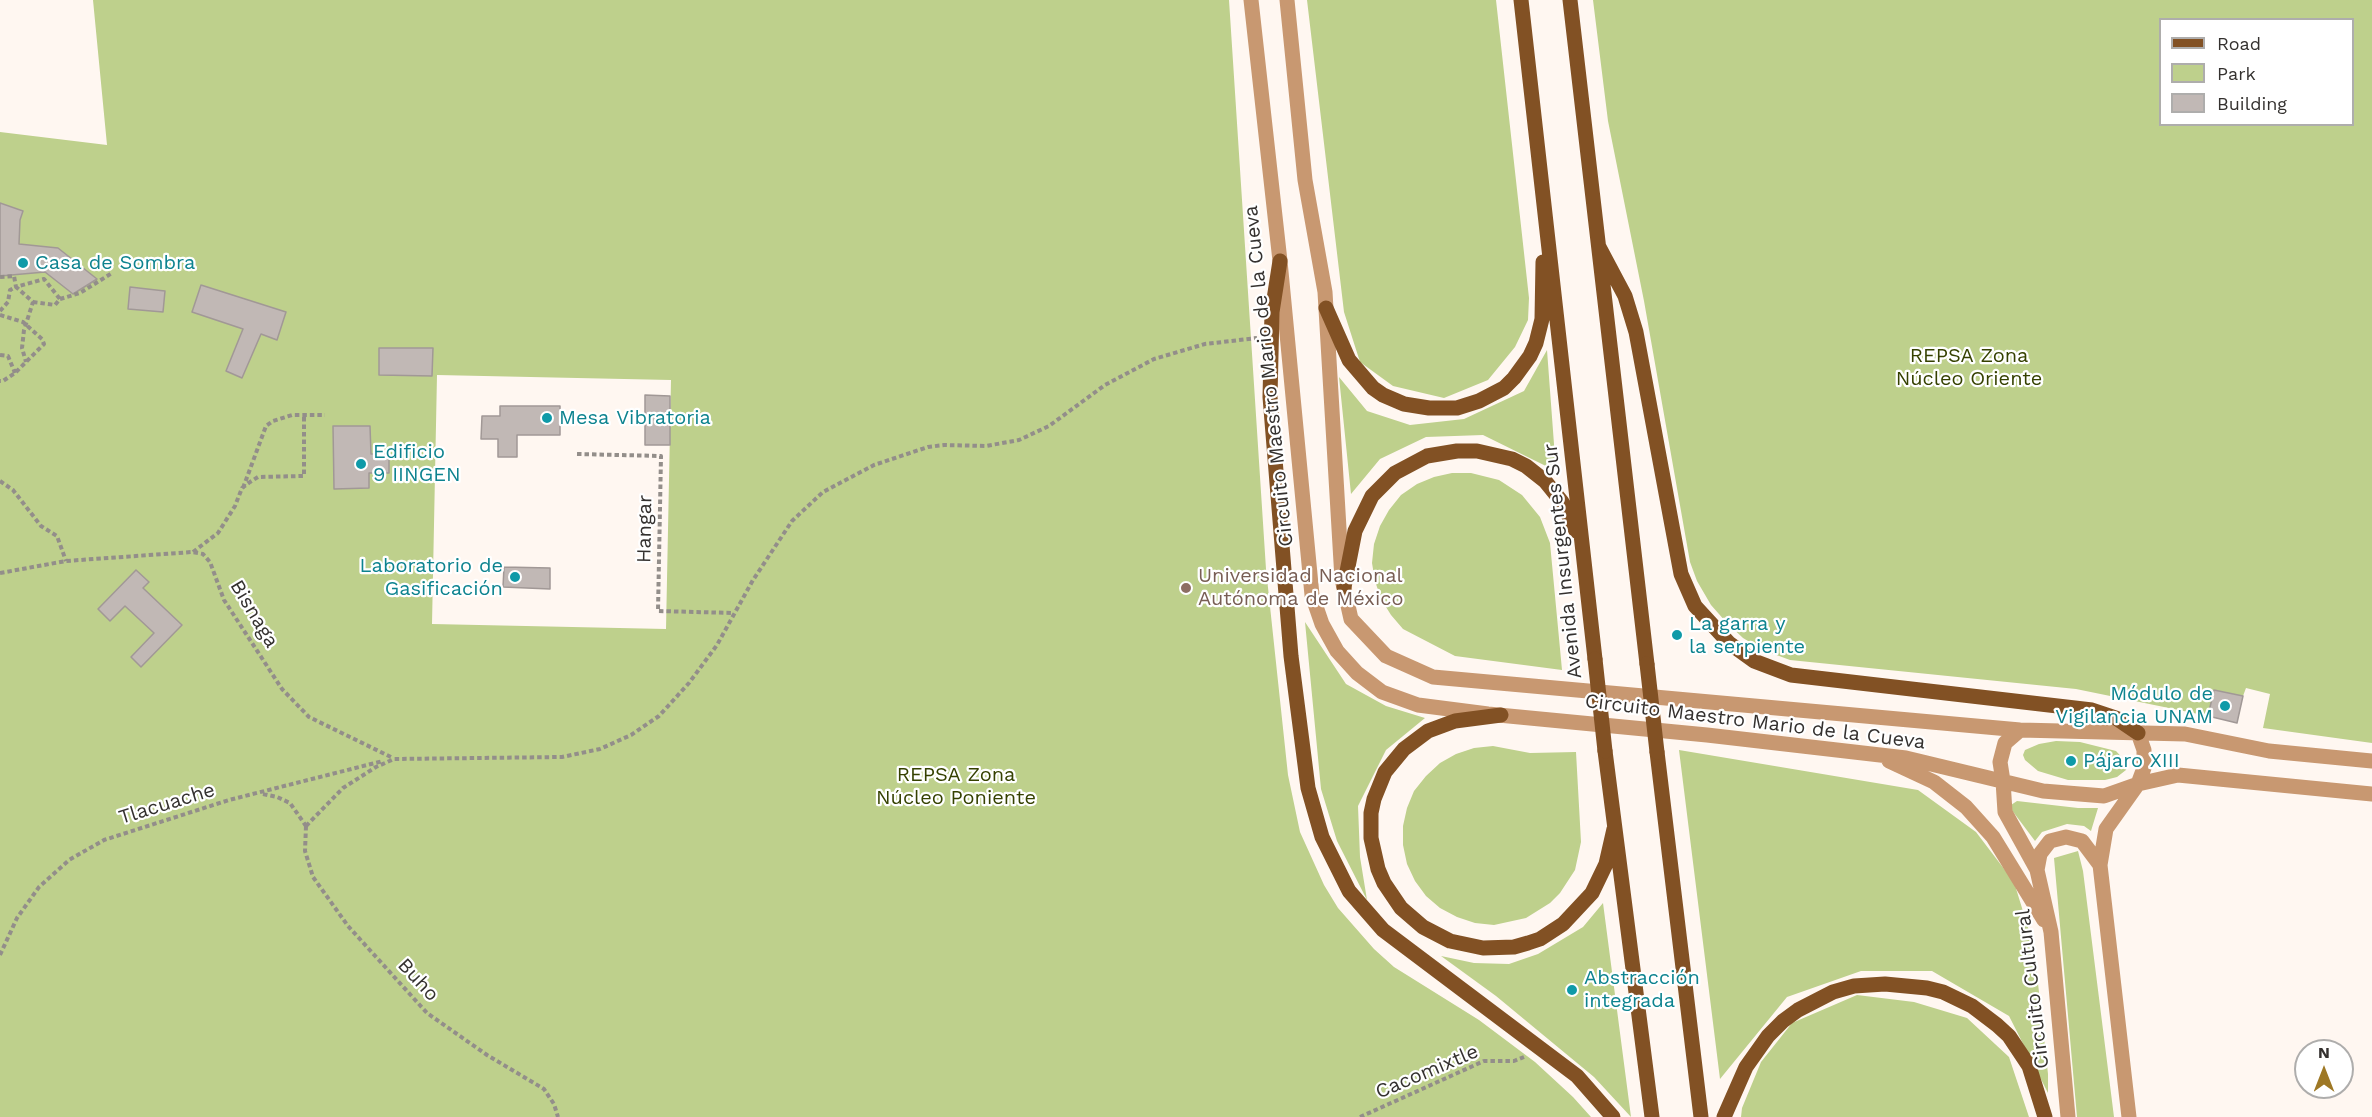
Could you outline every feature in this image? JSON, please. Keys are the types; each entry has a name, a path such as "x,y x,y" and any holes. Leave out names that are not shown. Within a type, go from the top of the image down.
{"main road":[{"name":"Avenida Insurgentes Sur","path":"1521,0 1614,829 1652,1117"},
{"path":"1570,0 1701,1117"},
{"path":"1326,308 1349,360 1363,379 1383,395 1410,405 1443,409 1468,406 1492,396 1504,388 1523,367 1540,331 1545,205"},
{"path":"1599,247 1625,296 1636,332 1681,574 1695,606 1729,643 1755,661 1791,675 2092,710 2116,718 2138,733"},
{"path":"1280,261 1271,337 1270,397 1291,656 1308,788 1322,837 1349,891 1383,930 1577,1076 1613,1117"},
{"path":"1344,587 1355,531 1362,513 1377,489 1395,472 1415,460 1457,451 1497,454 1512,459 1536,473 1553,490 1570,516 1584,560"},
{"path":"1501,715 1455,721 1428,731 1404,749 1385,772 1371,813 1371,838 1378,869 1401,908 1423,927 1450,941 1483,948 1514,947 1540,939 1563,924 1592,893 1606,864 1614,829"},
{"path":"1724,1117 1746,1067 1768,1036 1783,1021 1833,992 1854,986 1885,984 1927,987 1943,992 1972,1006 1997,1024 2009,1036 2029,1066 2045,1117"}],"street":[{"name":"Circuito Maestro Mario de la Cueva","path":"1251,0 1280,261 1312,595 1322,624 1337,651 1357,674 1382,692 1418,705 1906,758 2043,791 2104,796 2138,784 2178,775 2372,794"},
{"name":"Circuito Maestro Mario de la Cueva","path":"1287,0 1305,180 1326,308 1344,587 1351,619 1386,656 1433,677 2020,730 2185,734 2269,751 2372,761"},
{"name":"Circuito Cultural","path":"2020,730 2005,743 2000,762 2005,812 2037,870 2051,932 2068,1117"},
{"path":"2129,1117 2100,865 2103,842 2110,821 2138,784 2144,768 2144,750 2138,733"},
{"path":"1855,752 1898,763 1934,782 1966,807 1993,837 2051,932"},
{"path":"2037,870 2040,854 2050,841 2066,837 2082,841 2100,865"}],"path":[{"path":"0,277 14,276 16,287 33,302 55,305 60,299 80,293 112,273"},
{"path":"0,381 15,373 44,344 42,339 26,324 0,313 8,302 10,290 44,279 60,299"},
{"path":"26,362 22,348 33,302"},
{"path":"256,794 277,796 290,803 306,825 343,788 376,767 394,759 562,757 616,743 645,727 675,700 707,659 792,521 823,492 856,473 928,447 944,444 986,446 1019,440 1049,426 1105,385 1154,359 1205,344 1271,337"},
{"path":"0,355 8,356 15,373"},
{"path":"243,488 258,477 304,476 304,415"},
{"path":"0,573 66,561 192,552 218,533 235,506 266,426 281,418 325,415"},
{"name":"Hangar","path":"577,454 661,456 658,611 734,613"},
{"path":"0,481 13,490 41,526 57,536 66,561"},
{"name":"Bisnaga","path":"192,552 207,557 224,600 282,689 309,717 394,759"},
{"name":"Tlacuache","path":"0,955 16,918 39,887 69,860 86,849 123,832 256,794 394,759"},
{"name":"Buho","path":"306,825 305,851 310,871 326,898 348,926 427,1013 487,1055 544,1089 554,1104 558,1117"},
{"name":"Cacomixtle","path":"1360,1117 1484,1061 1514,1061 1541,1049"}],"green space":[{"name":"REPSA Zona Núcleo Poniente","path":"93,0 1229,0 1266,569 1288,775 1300,832 1324,885 1338,908 1374,949 1394,967 1479,1020 1535,1062 1591,1117 0,1117 0,132 107,145","holes":["437,375 671,380 666,629 432,624"]},
{"path":"1307,0 1496,0 1529,298 1528,320 1515,347 1488,380 1444,398 1393,386 1360,362 1344,312"},
{"name":"REPSA Zona Núcleo Oriente","path":"1593,0 2372,0 2372,743 2263,728 2270,694 2246,688 2243,696 2214,690 2208,716 2076,689 1790,660 1763,650 1743,638 1711,605 1697,581 1690,562 1644,301 1608,121"},
{"path":"1547,350 1556,471 1483,435 1426,437 1380,459 1351,494 1339,377 1367,411 1410,425 1464,419 1524,391"},
{"path":"1452,473 1471,473 1499,480 1522,495 1540,517 1550,543 1562,670 1455,656 1403,629 1381,599 1372,563 1374,544 1389,510 1401,495 1417,484"},
{"path":"1305,622 1346,684 1386,706 1425,718 1386,750 1358,806 1360,857 1367,900 1337,841 1321,789"},
{"path":"2056,741 2080,742 2116,751 2128,764 2126,770 2117,777 2105,780 2068,780 2038,771 2025,760 2023,755 2025,750 2039,744"},
{"path":"1493,746 1530,753 1576,752 1581,842 1575,870 1560,893 1550,903 1526,918 1494,925 1475,923 1457,917 1440,908 1426,896 1415,881 1407,864 1403,845 1403,826 1407,808 1414,791 1426,776 1440,763 1456,754 1474,748"},
{"path":"1679,750 1918,790 1976,832 2014,882 2034,947 2048,1074 2048,1093 2009,1016 1932,971 1861,971 1787,997 1720,1079"},
{"path":"2017,801 2098,808 2091,831 2084,826 2067,824 2042,832 2035,841 2011,809 2011,805"},
{"path":"2078,851 2083,871 2114,1117 2077,1117 2054,858"},
{"path":"1603,903 1631,1117 1594,1077 1496,996 1441,956 1474,963 1509,964 1538,954 1583,927"},
{"path":"1857,995 1914,1002 1967,1018 2009,1057 2029,1117 1741,1117 1742,1108 1761,1062 1792,1023"}],"building":[{"path":"0,203 23,211 20,220 19,244 58,248 97,279 73,294 45,272 0,276"},
{"path":"201,285 286,312 277,340 261,334 242,378 226,371 243,329 192,312"},
{"path":"130,287 165,291 163,312 128,309"},
{"path":"379,348 433,348 432,376 379,375"},
{"path":"645,395 670,396 670,445 645,445"},
{"path":"500,406 560,406 560,435 517,435 517,457 498,457 498,439 481,439 482,416 500,416"},
{"name":"Edificio 9 IINGEN","path":"333,426 370,426 371,454 389,454 389,473 369,473 369,488 334,489"},
{"path":"504,567 550,568 550,589 503,587"},
{"path":"136,570 149,582 143,588 182,625 141,667 131,657 154,633 125,606 110,621 98,609"},
{"name":"Módulo de Vigilancia UNAM","path":"2214,690 2243,696 2237,723 2208,716"}],"place":[{"name":"Casa de Sombra","path":"23,263"},
{"name":"Mesa Vibratoria","path":"547,418"},
{"name":"Edificio 9 IINGEN","path":"361,464"},
{"name":"Laboratorio de Gasificación","path":"515,577"},
{"name":"Universidad Nacional Autónoma de México","path":"1186,588"},
{"name":"La garra y la serpiente","path":"1677,635"},
{"name":"Módulo de Vigilancia UNAM","path":"2225,706"},
{"name":"Pájaro XIII","path":"2071,761"},
{"name":"Abstracción integrada","path":"1572,990"}]}
